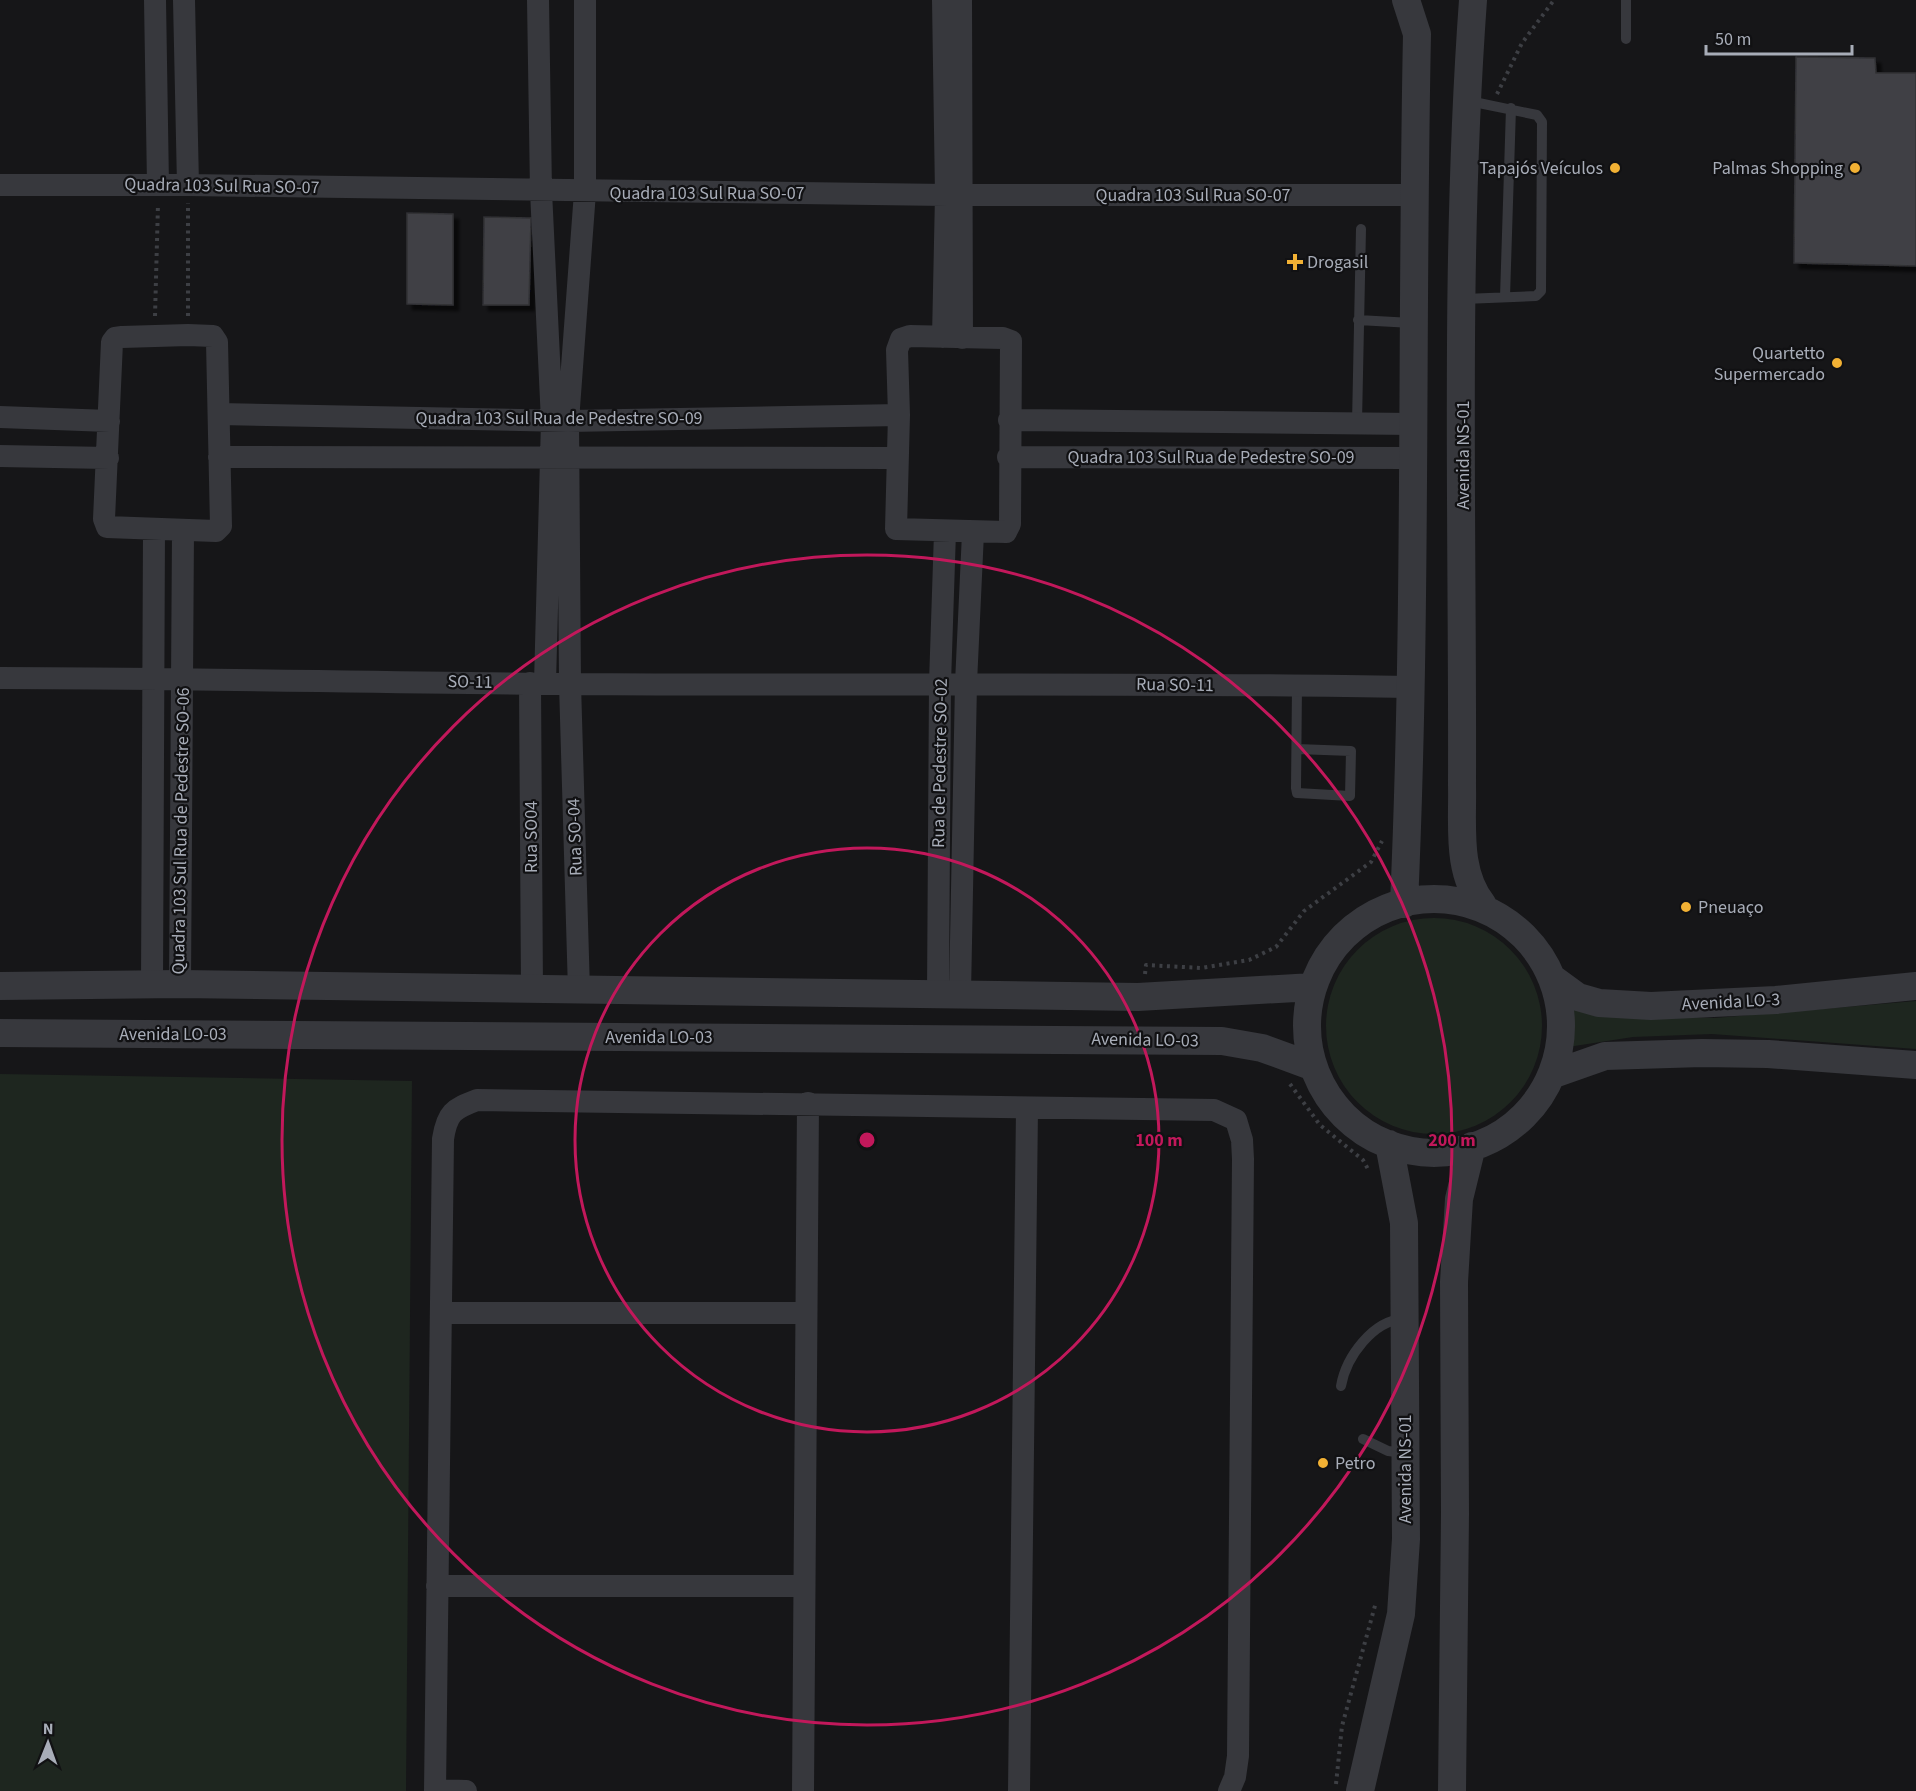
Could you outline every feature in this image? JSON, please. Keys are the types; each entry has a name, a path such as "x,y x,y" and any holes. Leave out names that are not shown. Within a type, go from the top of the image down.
{"street":[{"path":"155,0 158,185"},
{"path":"184,0 188,185"},
{"path":"538,0 541,191 560,421 560,456"},
{"path":"560,421 585,192 585,0"},
{"path":"943,0 955,195"},
{"path":"952,337 961,0"},
{"path":"1404,904 1413,458 1412,323 1417,34 1406,0"},
{"name":"Avenida NS-01","path":"1473,0 1479,103 1463,299 1464,858 1472,892 1483,905"},
{"name":"Quadra 103 Sul Rua SO-07","path":"0,185 188,185 585,192 955,195 1415,195"},
{"path":"188,335 209,336 217,339 220,528 216,531 183,531 115,529 105,526 112,342 115,338 122,337 188,335"},
{"path":"907,336 952,337 1003,338 1011,341 1008,530 1000,534 896,529 898,345 907,336"},
{"name":"Quadra 103 Sul Rua de Pedestre SO-09","path":"219,414 560,421 899,415"},
{"path":"0,417 109,421"},
{"name":"Quadra 103 Sul Rua de Pedestre SO-09","path":"1009,420 1413,424"},
{"path":"0,456 108,458"},
{"name":"Quadra 103 Sul Rua de Pedestre SO-09","path":"219,456 897,458"},
{"name":"Rua SO04","path":"532,991 538,683 560,456"},
{"name":"Rua SO-04","path":"560,456 570,684 579,991"},
{"name":"Quadra 103 Sul Rua de Pedestre SO-09","path":"1008,457 1413,458"},
{"name":"Quadra 103 Sul Rua de Pedestre SO-06","path":"152,984 154,530"},
{"name":"Quadra 103 Sul Rua de Pedestre SO-06","path":"180,984 183,531"},
{"name":"Rua de Pedestre SO-02","path":"945,532 940,683 949,994"},
{"name":"Rua de Pedestre SO-02","path":"949,994 973,533"},
{"name":"SO-11","path":"0,678 182,677 570,684 940,683"},
{"name":"Rua SO-11","path":"940,683 1409,687"},
{"path":"1419,899 1483,905 1530,943 1552,978 1560,1010 1560,1043 1551,1075 1530,1110 1498,1136 1460,1150 1418,1152 1389,1144 1345,1118 1320,1085 1307,1046 1307,1005 1320,966 1345,934 1379,911 1419,899"},
{"name":"Avenida LO-3","path":"1552,978 1578,997 1599,1004 1651,1006 1776,1000 1916,987"},
{"path":"0,986 180,984 532,991 1144,996 1313,987"},
{"name":"Avenida LO-03","path":"0,1033 1222,1041 1262,1048 1314,1067"},
{"path":"1551,1075 1605,1056 1702,1053 1768,1054 1916,1065"},
{"path":"466,1791 435,1791 443,1139 444,1128 454,1109 477,1100 1214,1110 1236,1120 1240,1131 1243,1171 1239,1756 1235,1777 1229,1791"},
{"path":"803,1791 808,1103"},
{"path":"1019,1791 1028,1108"},
{"name":"Avenida NS-01","path":"1360,1791 1401,1614 1406,1539 1404,1223 1389,1144"},
{"path":"1452,1791 1455,1514 1454,1282 1459,1199 1472,1146"},
{"path":"441,1313 806,1313"},
{"path":"437,1586 803,1586"}],"lane":[{"path":"1626,0 1626,39"},
{"path":"1463,299 1536,296 1541,291 1542,122 1536,115 1479,103"},
{"path":"1505,297 1511,108"},
{"path":"1357,423 1361,229"},
{"path":"1358,320 1412,323"},
{"path":"1297,686 1297,748 1297,794 1350,796 1351,751 1297,748"},
{"path":"1341,1386 1348,1364 1368,1337 1383,1323 1404,1319"},
{"path":"1363,1439 1388,1451 1405,1453"}],"path":[{"path":"1479,103 1507,70 1522,43 1554,0"},
{"path":"155,335 158,185"},
{"path":"188,185 188,335"},
{"path":"1144,996 1146,965 1201,968 1249,960 1276,947 1304,911 1371,862 1385,837"},
{"path":"1288,1082 1320,1125 1363,1160 1373,1178"},
{"path":"1336,1791 1342,1725 1377,1601"}],"shaded area":[{"path":"1434,918 1455,920 1475,926 1494,936 1510,950 1524,966 1534,985 1540,1005 1542,1026 1540,1047 1534,1067 1524,1086 1510,1102 1494,1116 1475,1126 1455,1132 1434,1134 1413,1132 1393,1126 1374,1116 1358,1102 1344,1086 1334,1067 1328,1047 1326,1026 1328,1005 1334,985 1344,966 1358,950 1374,936 1393,926 1413,920"},
{"path":"1916,1001 1916,1049 1712,1034 1633,1037 1568,1047 1569,1009 1621,1015 1715,1018"},
{"path":"0,1074 412,1081 406,1791 0,1791"}],"building":[{"name":"Palmas Shopping","path":"1796,57 1875,58 1876,73 1916,73 1916,266 1794,263"},
{"path":"407,213 453,214 453,305 407,304"},
{"path":"484,217 531,218 529,305 483,305"}],"place":[{"name":"Tapajós Veículos","path":"1615,168"},
{"name":"Palmas Shopping","path":"1855,168"},
{"name":"Drogasil","path":"1295,262"},
{"name":"Quartetto Supermercado","path":"1837,363"},
{"name":"Pneuaço","path":"1686,907"},
{"name":"Petro","path":"1323,1463"}]}
